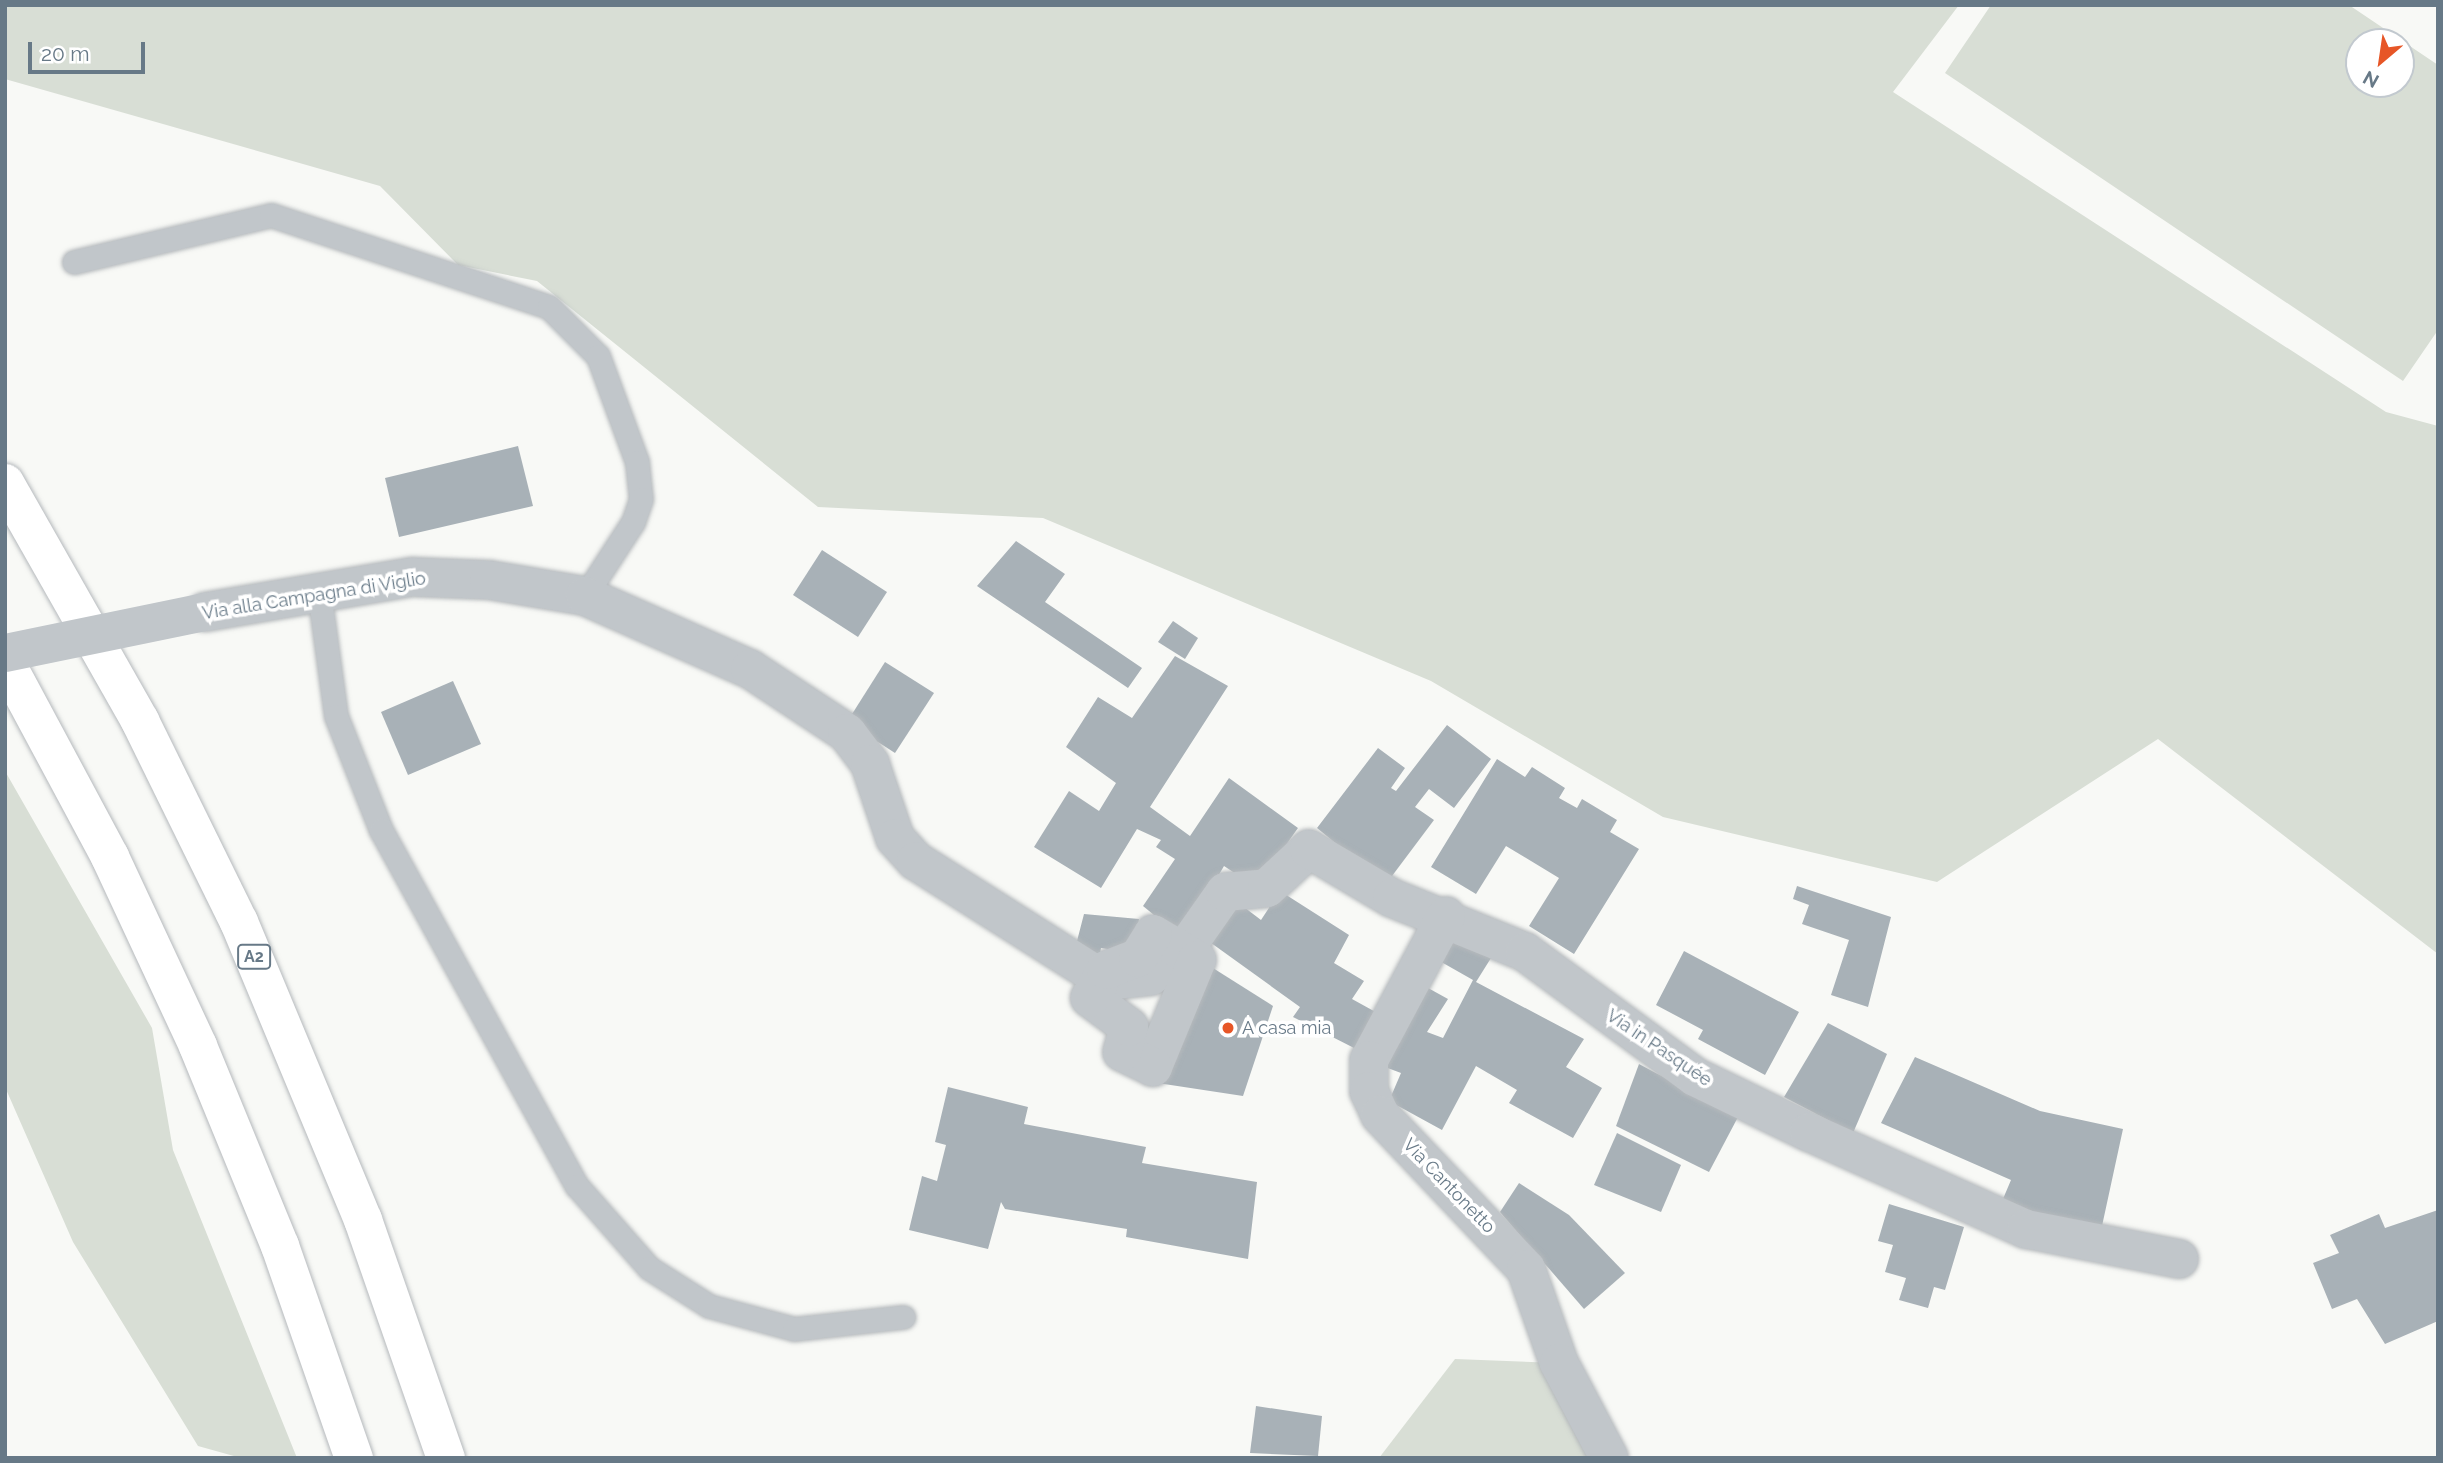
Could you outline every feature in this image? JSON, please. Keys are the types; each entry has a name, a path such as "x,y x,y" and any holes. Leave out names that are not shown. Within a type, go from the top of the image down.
{"highway":[{"name":"A2","path":"5,483 140,721 244,933 359,1207 446,1458"},
{"path":"5,661 110,857 198,1046 280,1246 354,1458"}],"street":[{"name":"Via alla Campagna di Viglio","path":"5,653 205,612 413,577 489,580 585,596 750,669 847,733 870,764 895,838 916,861 1085,970"},
{"name":"Via in Pasquée","path":"1186,946 1225,892 1267,888 1310,849 1392,898 1446,916 1525,952 1695,1077 1810,1132 2026,1230 2179,1259"},
{"name":"Via Cantonetto","path":"1446,916 1369,1060 1369,1091 1380,1115 1526,1269 1559,1363 1609,1458"},
{"path":"1186,946 1197,960 1153,1067 1122,1052 1129,1027 1090,998 1085,970 1151,976 1186,946"}],"lane":[{"path":"74,262 271,215 549,307 598,356 637,462 641,499 633,522 585,596"},
{"path":"319,592 336,716 382,830 577,1186 649,1268 709,1306 794,1329 903,1317"}],"shaded area":[{"path":"5,5 1959,5 1893,92 2386,412 2438,426 2438,954 2158,739 1937,882 1663,817 1431,681 1043,518 818,507 537,281 458,265 380,186 5,79"},
{"path":"1991,5 2349,5 2383,28 2345,28 2345,98 2415,98 2415,49 2438,65 2438,330 2403,381 1945,73"},
{"path":"5,771 152,1028 173,1150 297,1458 241,1458 198,1446 73,1242 5,1087"},
{"path":"1455,1359 1559,1363 1609,1458 1379,1458"}],"building":[{"path":"518,446 533,506 399,537 385,478"},
{"path":"1016,541 1065,574 1045,602 1142,668 1128,688 977,586"},
{"path":"822,550 887,592 858,637 793,595"},
{"path":"1173,621 1198,638 1185,659 1158,642"},
{"path":"1175,656 1228,686 1150,807 1190,836 1229,778 1298,828 1256,887 1224,866 1182,938 1143,906 1175,859 1156,847 1161,840 1137,829 1101,888 1034,847 1069,791 1099,811 1116,783 1066,747 1098,697 1132,718"},
{"path":"885,662 934,693 895,753 847,722"},
{"path":"453,681 481,744 408,775 381,712"},
{"path":"1447,725 1491,759 1454,808 1429,789 1415,807 1434,820 1386,884 1317,828 1378,748 1405,768 1391,788 1396,791"},
{"path":"1497,759 1525,777 1532,767 1565,788 1559,798 1577,808 1582,799 1617,820 1610,832 1639,849 1574,954 1529,926 1559,878 1506,846 1476,894 1431,867"},
{"path":"1797,886 1891,917 1868,1007 1831,995 1849,940 1802,924 1809,905 1793,899"},
{"path":"1280,891 1349,935 1334,963 1364,981 1352,999 1381,1015 1360,1051 1293,1017 1300,1007 1207,940 1236,901 1261,920"},
{"path":"1084,914 1139,919 1134,953 1101,948 1099,958 1077,941"},
{"path":"1451,932 1491,958 1476,982 1584,1039 1566,1067 1602,1088 1573,1138 1509,1103 1517,1090 1476,1066 1442,1130 1389,1101 1401,1073 1377,1064 1419,983 1448,999 1427,1032 1443,1038 1473,980 1436,959"},
{"path":"1684,951 1799,1012 1765,1075 1698,1039 1703,1030 1656,1005"},
{"path":"1205,963 1273,1006 1243,1096 1151,1082"},
{"path":"1828,1023 1887,1054 1853,1133 1784,1097"},
{"path":"1915,1057 2040,1111 2123,1129 2102,1226 2000,1206 2011,1180 1881,1123"},
{"path":"1639,1064 1738,1117 1709,1172 1616,1126"},
{"path":"948,1087 1028,1107 1024,1124 1146,1147 1142,1163 1257,1182 1248,1259 1126,1237 1127,1229 1005,1209 1001,1202 988,1249 909,1230 922,1176 937,1181 946,1145 935,1142"},
{"path":"1617,1133 1681,1165 1661,1212 1594,1185"},
{"path":"1519,1183 1569,1215 1625,1273 1584,1309 1500,1212"},
{"path":"1889,1204 1964,1227 1945,1290 1934,1287 1928,1308 1899,1300 1906,1278 1885,1272 1893,1245 1878,1241"},
{"path":"2438,1210 2438,1321 2385,1344 2357,1299 2332,1309 2313,1263 2339,1253 2330,1235 2379,1214 2385,1228"},
{"path":"1256,1406 1322,1416 1318,1456 1250,1453"}],"place":[{"name":"A casa mia","path":"1228,1028"}]}
